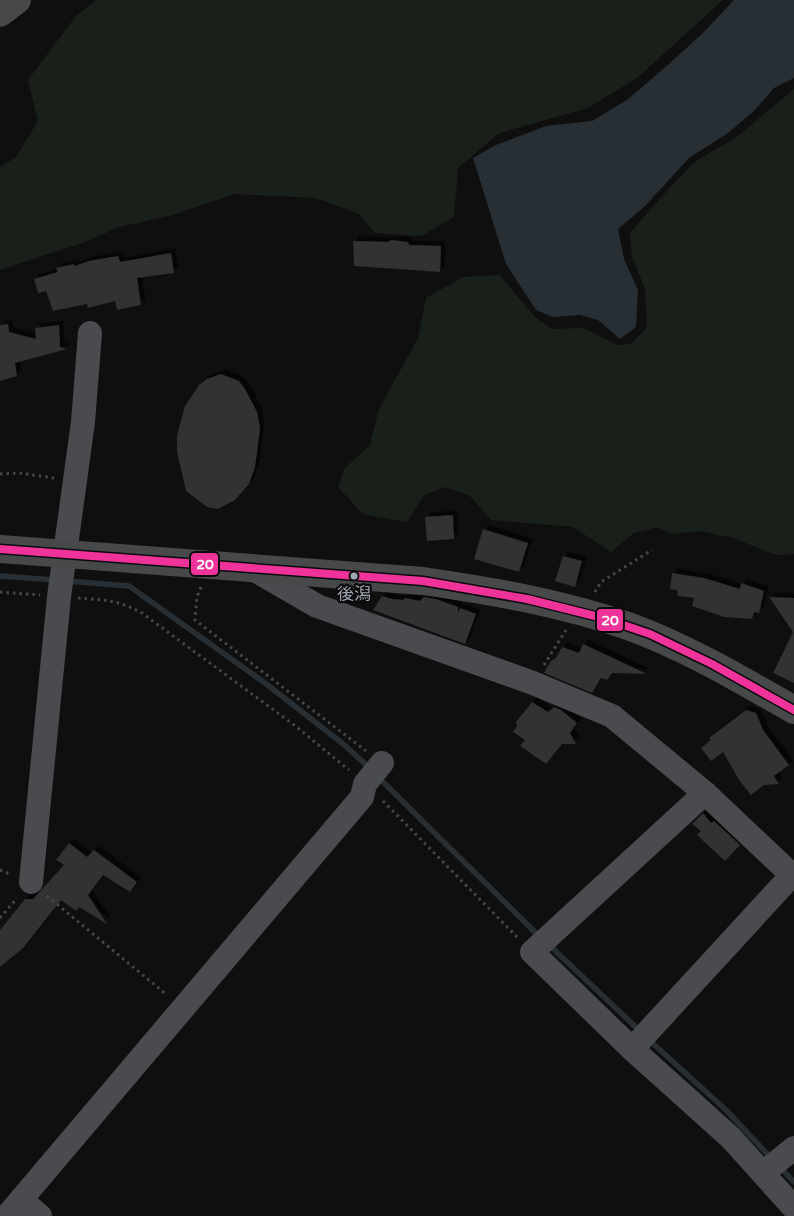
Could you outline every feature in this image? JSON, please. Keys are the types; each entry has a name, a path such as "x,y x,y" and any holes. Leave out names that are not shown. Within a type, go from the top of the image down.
{"highway":[{"path":"0,13 17,0"},
{"path":"0,549 423,581 481,589 582,612 628,626 680,648 736,676 794,710"}],"street":[{"path":"31,882 59,597 83,422 90,333"},
{"path":"253,569 317,606 533,683 612,716 705,793 793,876 632,1049"},
{"path":"40,1216 14,1208 362,797 366,784 382,763"},
{"path":"705,793 532,952 632,1049 731,1138 763,1173 791,1210"},
{"path":"763,1173 794,1148"}],"path":[{"path":"0,474 19,473 74,482"},
{"path":"209,565 197,597 195,620 382,763"},
{"path":"0,592 118,602 127,604 142,614 294,725 366,784 532,952"},
{"path":"0,918 31,882 183,1009"}],"shaded area":[{"path":"96,0 723,0 637,78 588,108 499,133 458,168 454,217 421,236 375,233 359,214 316,198 235,194 173,215 119,227 85,242 0,270 0,167 16,157 38,121 28,80 76,16"},
{"path":"734,0 794,0 794,78 774,88 754,111 728,133 689,158 644,207 618,229 624,259 638,290 636,327 620,339 598,320 580,315 553,317 536,310 506,264 473,158 496,145 546,126 592,121 627,100 703,33"},
{"path":"794,89 794,554 776,555 733,538 699,531 671,534 658,527 634,533 611,552 573,527 491,520 470,496 445,487 424,495 407,522 363,514 338,487 344,469 370,445 379,409 418,338 426,298 463,277 500,275 535,317 551,329 584,328 617,345 631,344 647,328 645,289 632,257 630,233 693,163 739,135"}],"building":[{"path":"392,240 407,242 410,245 441,246 440,272 354,266 353,241 387,242"},
{"path":"171,253 174,273 137,278 141,305 117,310 115,301 88,308 87,304 53,311 46,291 38,293 34,279 58,272 56,268 74,264 75,266 89,261 118,256 120,262"},
{"path":"8,324 9,332 36,339 35,328 59,325 60,347 67,349 15,363 17,376 0,381 0,325"},
{"path":"221,374 239,381 245,389 257,412 260,428 255,467 249,484 235,500 218,509 207,507 186,491 177,452 177,435 185,406 199,385 207,379"},
{"path":"453,515 454,539 427,541 425,517"},
{"path":"483,529 528,543 519,572 474,559"},
{"path":"563,556 582,561 575,587 555,581"},
{"path":"672,573 704,578 740,589 741,583 764,591 759,613 754,612 752,619 724,617 692,606 694,598 678,596 677,590 670,589"},
{"path":"382,596 392,599 403,600 405,598 420,601 424,597 436,599 458,607 458,613 460,608 476,614 465,644 373,610"},
{"path":"769,597 794,598 794,683 773,673 793,632"},
{"path":"583,644 645,674 612,673 607,680 601,678 592,693 544,673 562,647 579,653"},
{"path":"532,702 548,712 554,707 561,710 577,723 570,733 576,744 562,744 546,764 520,746 525,740 513,732 517,726 516,722"},
{"path":"746,710 756,713 763,730 789,765 774,776 779,784 764,785 751,795 739,780 723,752 711,761 701,748 711,740 709,738"},
{"path":"703,813 711,823 714,821 740,845 725,861 697,835 701,831 692,824"},
{"path":"69,843 87,857 94,850 137,882 130,892 103,875 88,895 107,924 79,907 76,911 61,900 23,948 0,967 0,930 25,899 33,899 64,865 56,860"}],"waterway":[{"path":"0,576 55,580"},
{"path":"67,581 129,586 265,683 342,743 371,769"},
{"path":"377,776 541,938"},
{"path":"548,944 641,1032"},
{"path":"648,1039 727,1111 772,1159"},
{"path":"779,1166 794,1182"}],"transit line":[{"name":"20","path":"0,549 423,581 527,599 603,618 650,634 712,664 794,710"}],"place":[{"name":"後潟","path":"354,576"}]}
